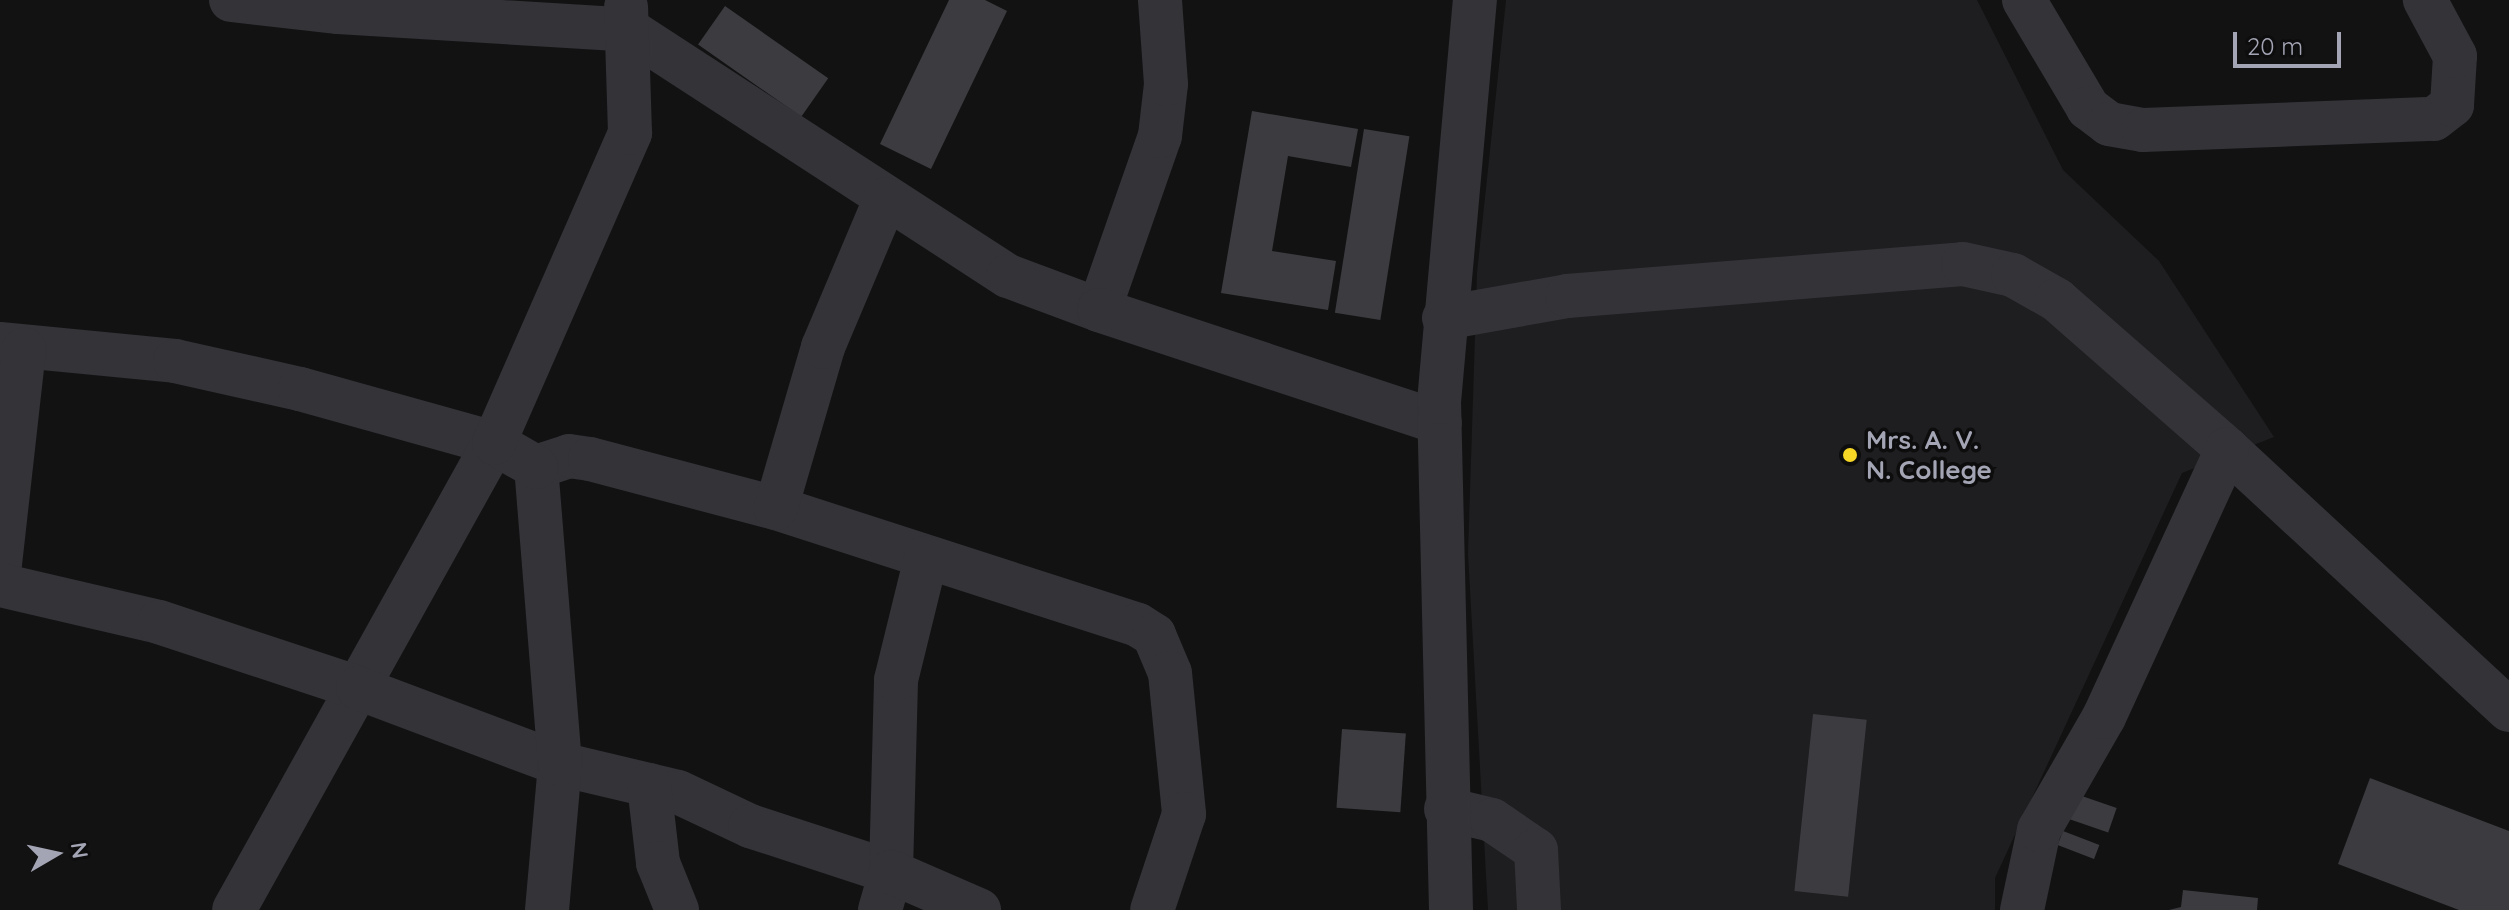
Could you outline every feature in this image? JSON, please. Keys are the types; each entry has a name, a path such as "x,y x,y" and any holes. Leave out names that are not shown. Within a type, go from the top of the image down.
{"street":[{"path":"231,0 338,12 627,15 885,200 1018,281 1440,423"},
{"path":"1099,310 1160,136 1166,84 1160,0"},
{"path":"1451,910 1446,809 1440,423 1444,318 1475,0"},
{"path":"2024,0 2088,108 2109,124 2143,130 2434,119 2452,105 2455,56 2425,0"},
{"path":"234,910 494,443 630,133 627,15"},
{"path":"776,508 823,347 885,200"},
{"path":"1444,318 1567,296 1963,264 2013,275 2057,300 2227,449 2509,710"},
{"path":"0,564 12,347 175,361 300,389 494,443 536,467 569,456 590,459 776,508 1138,625 1165,651 1184,814 1152,910"},
{"path":"2022,910 2039,830 2104,717 2227,449"},
{"path":"536,467 560,764 547,910"},
{"path":"886,891 896,680 926,558"},
{"path":"0,585 159,622 225,648 358,688 560,764 649,785 724,810 750,826 886,891 979,910"},
{"path":"649,785 658,863 677,910"},
{"path":"1446,809 1492,820 1536,850 1539,910"}],"shaded area":[{"name":"Mrs. A. V. N. College","path":"1506,0 1977,0 2063,170 2159,261 2274,437 2182,473 1995,878 1995,910 1488,910 1468,554 1477,273"}],"building":[{"path":"949,0 985,0 1007,11 931,169 880,144"},
{"path":"725,6 828,78 801,117 698,45"},
{"path":"1252,111 1358,129 1351,167 1288,156 1272,251 1336,261 1328,310 1221,293"},
{"path":"1364,129 1409,136 1380,320 1335,313"},
{"path":"1813,714 1867,720 1848,897 1794,891"},
{"path":"1342,729 1406,733 1400,812 1336,808"},
{"path":"2370,778 2509,831 2509,910 2459,910 2338,864"},
{"path":"2076,794 2117,808 2108,833 2068,819"},
{"path":"2063,831 2099,845 2094,859 2058,845"},
{"path":"2183,890 2258,898 2257,910 2169,910 2181,907"}],"place":[{"name":"Mrs. A. V. N. College","path":"1850,455"}]}
